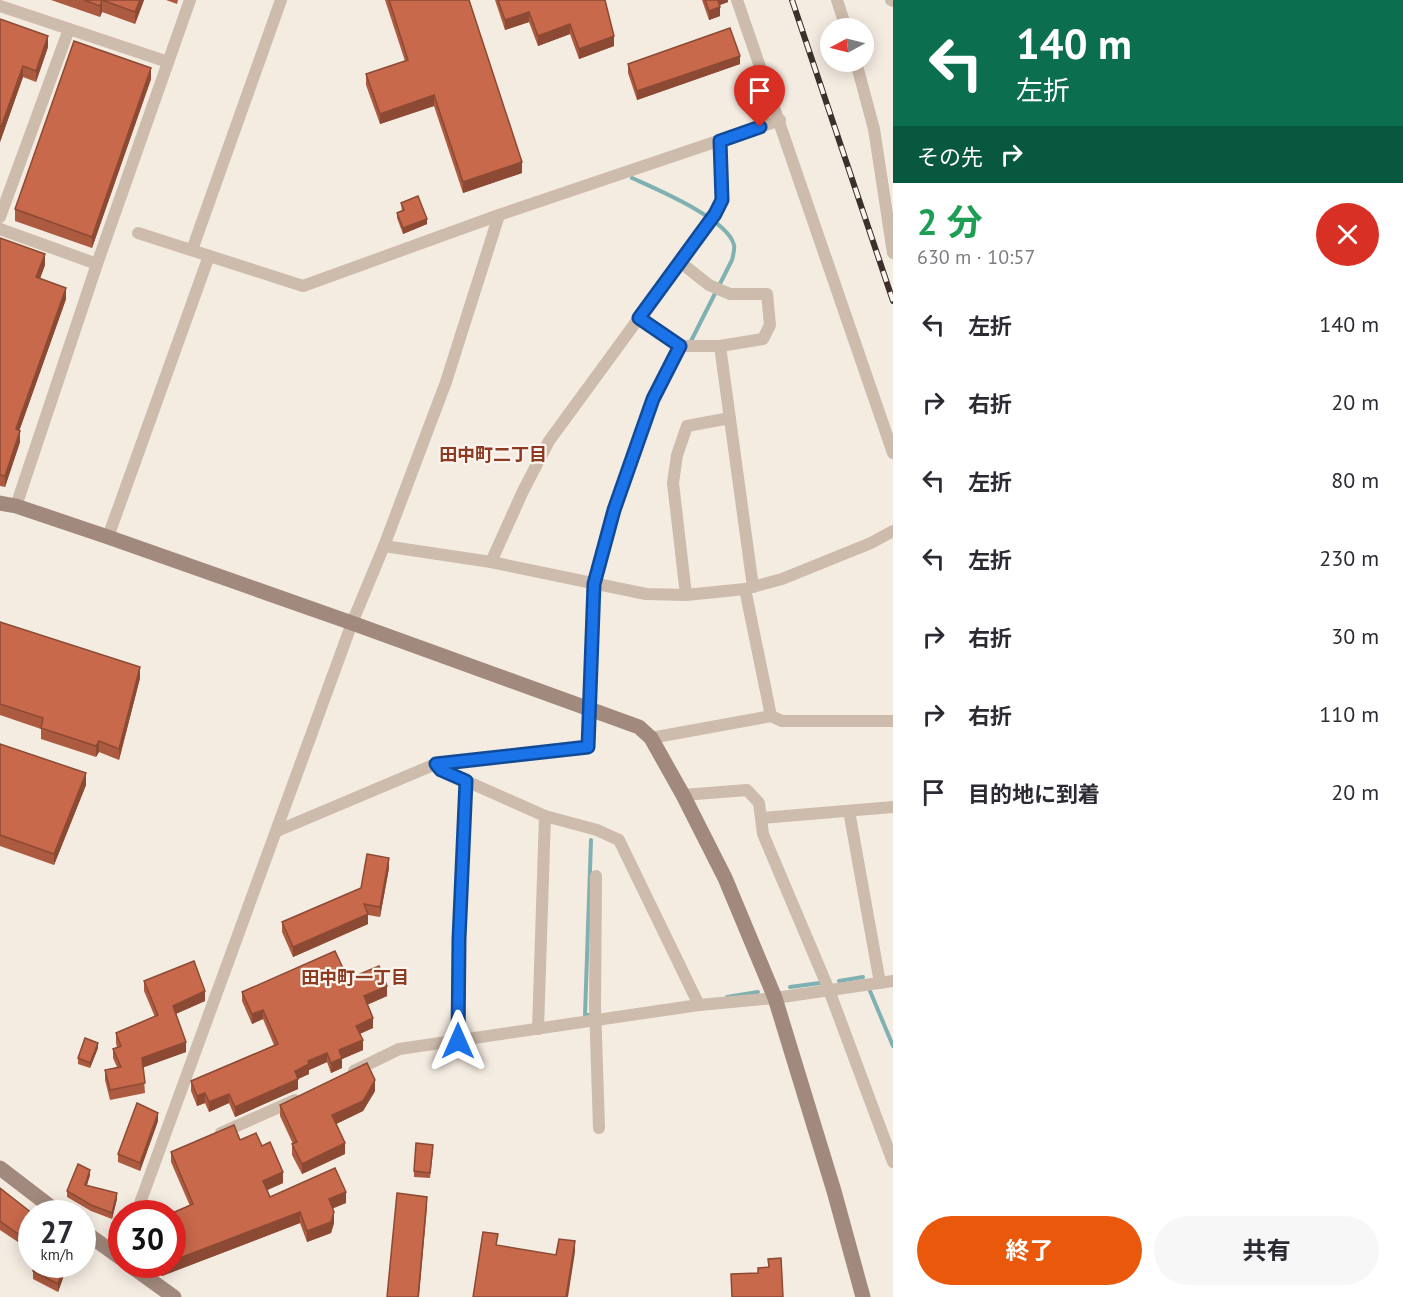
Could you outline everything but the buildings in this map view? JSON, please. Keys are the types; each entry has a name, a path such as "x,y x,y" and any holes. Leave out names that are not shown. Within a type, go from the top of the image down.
{"street":[{"path":"16,506 97,264 190,0"},
{"path":"192,250 281,0"},
{"path":"737,0 893,453"},
{"path":"837,0 843,18"},
{"path":"0,6 168,62"},
{"path":"0,217 69,29"},
{"path":"859,72 874,129 893,253"},
{"path":"138,233 303,286 499,215 780,120"},
{"path":"491,562 523,490 549,441 715,214 722,200 720,141"},
{"path":"141,1200 352,623 384,546 446,382 499,215"},
{"path":"0,229 97,264"},
{"path":"108,537 208,256"},
{"path":"639,318 680,346 720,346 763,339 770,325 767,294 730,294 709,285 680,262"},
{"path":"277,831 436,764 588,747 594,584 614,510 653,399 680,346"},
{"path":"720,346 749,588 771,716"},
{"path":"686,595 673,483 677,455 687,426 730,418"},
{"path":"0,502 108,537 639,726 651,738 725,878 775,998 837,1201 863,1297"},
{"path":"384,546 491,562 646,594 686,595 749,588 804,570 893,531"},
{"path":"651,738 771,716 782,721 893,721"},
{"path":"436,764 441,770 545,816 597,830 619,840 699,1005"},
{"path":"458,1041 459,939 466,781"},
{"path":"683,795 747,790 759,802 763,834 829,990 893,1162"},
{"path":"761,818 893,807"},
{"path":"339,1078 399,1049 699,1005 775,998 887,982 849,811"},
{"path":"538,1029 545,816"},
{"path":"596,876 599,1128"},
{"path":"207,1139 308,1093"},
{"path":"156,1160 177,1152"},
{"path":"0,1168 42,1200"},
{"path":"148,1278 174,1297"}],"waterway":[{"path":"632,178 705,215 729,235 734,245 732,260 691,341"},
{"path":"591,840 585,1015 592,1015"},
{"path":"839,981 863,977"},
{"path":"790,987 820,983"},
{"path":"870,991 893,1046"},
{"path":"727,997 758,992"}],"railway":[{"path":"792,0 893,301"}],"district":[{"name":"田中町二丁目","path":"493,455"},
{"name":"田中町一丁目","path":"355,978"}],"route":[{"path":"458,1041 459,939 466,781 441,770 436,764 588,747 594,584 614,510 653,399 680,346 639,318 715,214 722,200 720,141 760,127"}]}
